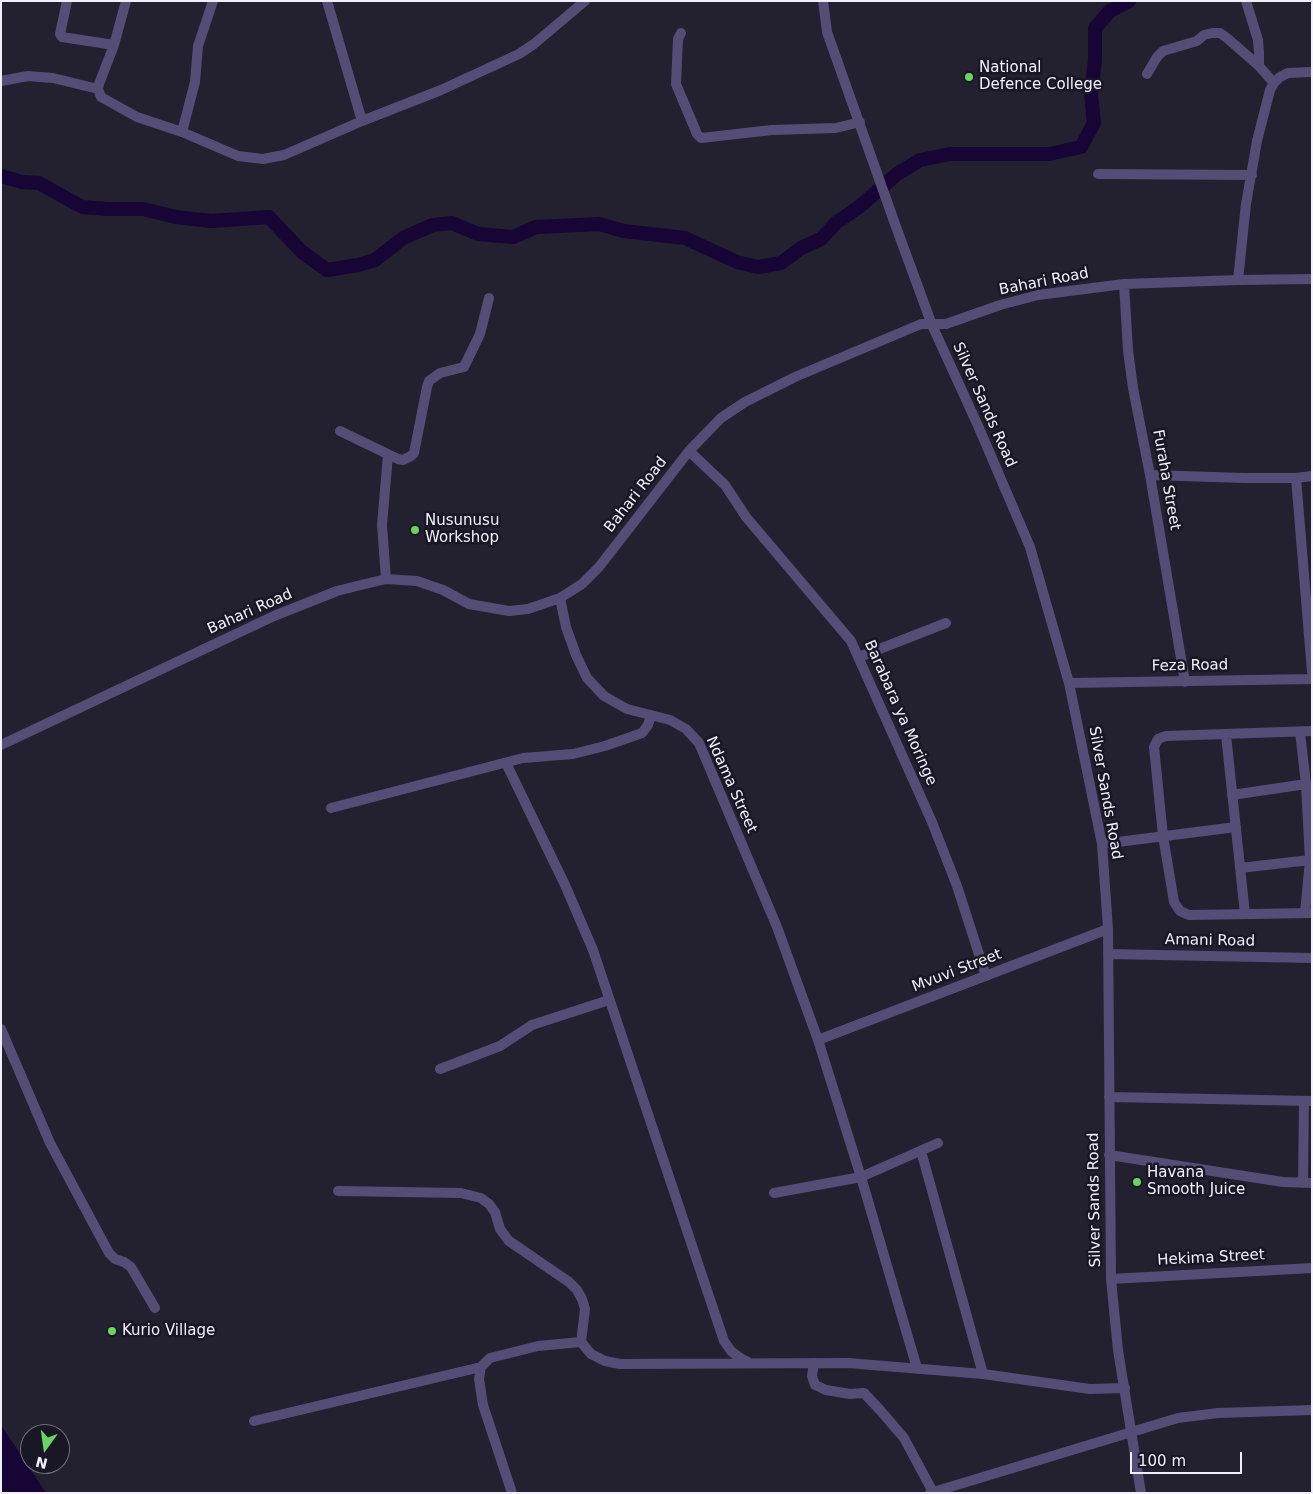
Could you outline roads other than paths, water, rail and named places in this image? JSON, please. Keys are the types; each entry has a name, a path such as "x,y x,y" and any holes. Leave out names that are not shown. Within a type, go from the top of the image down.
{"street":[{"path":"67,1 60,34 62,37 114,45"},
{"path":"126,1 114,45 98,89 101,97 137,117 182,132 238,156 263,159 284,155 362,121 441,90 519,54 534,44 585,1"},
{"path":"182,132 195,82 198,46 212,1"},
{"path":"327,1 362,121"},
{"name":"Silver Sands Road","path":"823,1 827,32 932,325 1030,546 1069,683 1102,844 1108,929 1111,1279 1118,1350 1141,1493"},
{"path":"1246,1 1258,40 1259,66"},
{"path":"1147,74 1163,51 1197,41 1204,35 1212,32 1220,33 1228,38 1274,82"},
{"path":"681,33 678,39 676,84 696,132 701,138 772,130 836,128 860,122"},
{"path":"1238,280 1246,204 1257,141 1270,90 1274,82 1288,73 1312,72"},
{"path":"1,81 28,76 53,78 98,89"},
{"path":"1098,174 1252,174"},
{"name":"Bahari Road","path":"1,745 274,616 337,591 386,579 417,581 443,590 469,604 509,612 528,609 560,598 582,584 598,567 689,451 721,418 745,402 795,377 921,324 946,324 1000,305 1038,295 1124,284 1238,280 1312,280"},
{"name":"Furaha Street","path":"1124,284 1128,350 1185,682"},
{"path":"340,431 388,455 403,460 411,456 414,453 429,381 440,373 464,367 480,334 490,298"},
{"name":"Barabara ya Moringe","path":"689,451 726,485 746,517 851,641 932,822 957,886 986,976"},
{"path":"386,579 382,525 388,455"},
{"path":"1150,475 1296,478 1312,476"},
{"path":"1296,478 1312,672"},
{"name":"Ndama Street","path":"560,598 566,627 576,655 587,678 604,696 626,709 670,720 686,729 699,743 777,927 818,1040 861,1176 917,1368"},
{"path":"859,657 946,623"},
{"name":"Feza Road","path":"1069,683 1312,679"},
{"path":"332,808 523,758 573,754 605,746 638,736 646,729 651,715"},
{"path":"1300,732 1306,784 1310,860 1308,913 1189,915 1180,911 1174,902 1163,836 1155,743 1158,739 1166,736 1312,731"},
{"path":"1226,735 1246,914"},
{"path":"506,762 565,885 592,950 724,1341 731,1351 751,1363"},
{"path":"1232,795 1306,784"},
{"path":"1102,844 1236,828"},
{"path":"1240,868 1310,860"},
{"name":"Mvuvi Street","path":"818,1040 1108,929"},
{"name":"Amani Road","path":"1108,954 1312,958"},
{"path":"440,1069 500,1046 532,1025 609,1000"},
{"path":"1,1029 50,1143 109,1253 115,1259 131,1267 155,1308"},
{"path":"1109,1097 1308,1101 1308,1183 1283,1182 1109,1155"},
{"path":"774,1193 861,1176 938,1143"},
{"path":"921,1151 983,1374"},
{"path":"338,1191 461,1193 481,1198 495,1212 500,1228 509,1241 569,1282 577,1290 585,1309 581,1342 591,1354 605,1361 620,1364 848,1363 983,1374 1090,1389 1125,1388"},
{"name":"Hekima Street","path":"1111,1279 1312,1268"},
{"path":"254,1421 481,1366 490,1358 538,1346 581,1342"},
{"path":"814,1363 812,1376 814,1385 826,1390 850,1394 864,1393 880,1410 904,1438 931,1492 1178,1418 1218,1413 1312,1410"},
{"path":"481,1366 479,1379 483,1405 512,1493"}],"waterway":[{"path":"1,176 22,182 39,183 82,207 143,209 176,217 211,221 269,217 302,252 327,270 375,260 403,238 433,225 452,223 478,234 513,237 536,227 599,224 624,231 685,238 737,262 758,267 781,263 801,248 821,239 837,222 859,207 897,174 920,160 950,154 1049,154 1081,147 1094,123 1091,94 1095,60 1095,28 1110,11 1129,1"}],"place":[{"name":"National Defence College","path":"969,77"},
{"name":"Nusunusu Workshop","path":"415,530"},
{"name":"Havana Smooth Juice","path":"1137,1182"},
{"name":"Kurio Village","path":"112,1331"}]}
